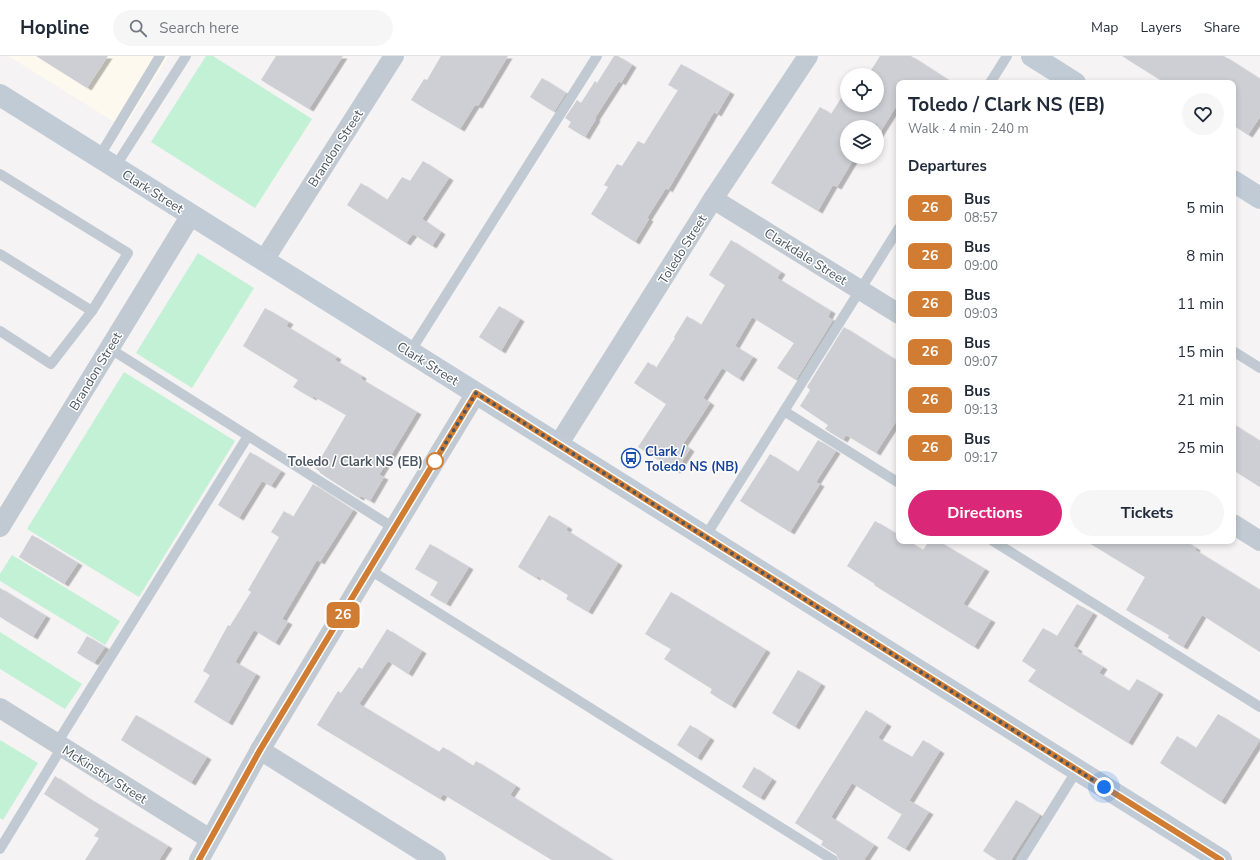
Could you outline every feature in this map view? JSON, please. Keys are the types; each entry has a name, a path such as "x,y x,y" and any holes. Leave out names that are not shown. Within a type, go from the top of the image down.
{"street":[{"name":"Brandon Street","path":"264,260 394,56"},
{"name":"Toledo Street","path":"558,445 713,199 808,56"},
{"path":"1032,56 1070,80"},
{"name":"Clark Street","path":"0,95 1077,770 1210,857"},
{"path":"1236,183 1260,198"},
{"name":"Clarkdale Street","path":"713,199 896,312"},
{"name":"Brandon Street","path":"0,528 191,215"},
{"path":"199,860 260,750 476,393"},
{"path":"1236,526 1260,541"},
{"name":"McKinstry Street","path":"0,708 210,840"},
{"path":"260,750 436,860"}],"lane":[{"path":"107,162 160,56"},
{"path":"107,162 186,56"},
{"path":"410,352 597,56"},
{"path":"992,80 1007,56"},
{"path":"0,174 128,253 92,312 51,364 0,331"},
{"path":"705,537 896,233"},
{"path":"0,254 92,312"},
{"path":"110,348 394,528"},
{"path":"1236,353 1260,368"},
{"path":"784,411 896,481"},
{"path":"0,849 59,745 248,436"},
{"path":"998,544 1260,707"},
{"path":"370,570 833,860"},
{"path":"1021,860 1077,770"}],"shaded area":[{"path":"8,56 169,56 124,128"}],"green space":[{"path":"206,56 213,56 312,119 255,208 151,142"},
{"path":"198,253 254,288 192,388 136,353"},
{"path":"124,372 235,441 139,597 27,529"},
{"path":"12,555 120,621 105,645 0,581 0,574"},
{"path":"0,632 82,684 65,709 0,669"},
{"path":"0,740 38,763 3,820 0,818"}],"building":[{"path":"36,56 108,56 87,88"},
{"path":"276,56 343,56 309,109 261,80"},
{"path":"441,56 508,56 478,106 475,105 460,129 411,100 424,79 427,80"},
{"path":"614,56 618,56 632,65 621,83 619,81 595,118 596,119 585,137 568,127 571,122 565,118 577,100 581,103 595,81 597,83"},
{"path":"880,56 911,56 948,80 896,80 896,107 884,126 884,120 840,120 840,164 851,164 837,187 833,185 818,211 771,183 820,107 831,114 840,100 840,112 884,112 884,68 872,68"},
{"path":"1122,56 1224,56 1260,79 1260,117 1248,135 1236,127 1236,80 1160,80"},
{"path":"681,64 730,92 717,114 714,112 668,190 666,188 647,218 649,219 635,242 591,214 608,187 604,185 617,164 622,166 638,141 644,144 678,90 668,85"},
{"path":"542,78 566,93 554,112 530,97"},
{"path":"423,161 449,178 422,219 441,232 432,246 413,234 406,243 347,205 361,183 387,200 402,177 410,181"},
{"path":"731,240 781,272 777,278 831,311 828,317 833,320 796,380 777,368 794,343 752,317 735,346 753,357 739,379 722,368 703,398 710,403 683,444 690,449 676,471 638,447 666,404 634,383 648,362 656,368 687,316 701,325 725,285 709,275"},
{"path":"499,306 520,319 501,351 479,337"},
{"path":"265,308 289,322 286,326 337,357 335,360 362,376 361,379 417,412 379,475 384,477 370,501 361,496 359,498 320,473 315,468 346,415 313,396 312,398 293,387 298,380 243,346"},
{"path":"844,327 896,360 896,422 876,453 846,435 843,440 825,429 828,425 800,406 810,390 807,387"},
{"path":"1236,426 1260,441 1260,487 1236,472"},
{"path":"818,440 836,451 816,482 820,484 790,532 740,501 770,454 798,472"},
{"path":"250,452 281,471 271,486 262,481 239,518 218,505"},
{"path":"313,484 353,510 320,562 317,560 282,619 288,622 275,643 254,630 235,662 256,674 228,723 194,702 210,675 203,671 228,625 230,626 251,592 248,590 279,537 271,532 284,511 293,517"},
{"path":"549,515 568,527 566,530 618,563 588,612 566,599 568,595 537,576 536,578 518,567"},
{"path":"875,521 896,533 896,544 913,544 923,550 927,544 943,544 985,569 963,604 991,620 974,647 874,585 875,584 847,566"},
{"path":"32,535 78,563 64,584 19,557"},
{"path":"430,544 469,567 446,604 430,595 438,582 415,569"},
{"path":"1091,544 1190,544 1196,548 1195,550 1260,590 1260,652 1202,615 1183,647 1168,638 1169,635 1126,610 1145,577"},
{"path":"0,588 46,616 33,637 0,617"},
{"path":"671,592 766,650 731,706 710,693 712,689 664,659 671,649 645,634"},
{"path":"1077,604 1093,613 1073,646 1078,649 1077,651 1103,667 1099,673 1129,691 1137,679 1159,692 1128,743 1028,681 1036,670 1022,661 1043,628 1057,636"},
{"path":"387,629 422,651 408,674 388,661 359,704 439,752 443,747 473,766 476,761 516,786 510,795 613,860 552,860 443,794 440,799 317,725 338,691 341,693 359,667 362,669"},
{"path":"87,636 105,647 94,663 77,653"},
{"path":"798,670 821,684 795,727 772,713"},
{"path":"866,710 887,724 878,738 912,757 923,740 940,751 901,814 852,783 831,817 874,845 864,860 839,860 836,854 821,845 823,841 795,823"},
{"path":"1218,714 1260,740 1221,802 1160,763 1177,736 1196,748"},
{"path":"136,715 207,757 191,783 121,740"},
{"path":"690,725 710,738 697,758 677,745"},
{"path":"754,767 772,779 760,798 742,787"},
{"path":"55,776 85,796 168,846 159,860 85,860 99,838 94,836 99,829 44,794"},
{"path":"1016,800 1040,815 1011,860 997,860 983,851"},
{"path":"910,801 929,812 905,849 887,838"}],"bus line":[{"name":"26","path":"199,860 260,750 476,393 1221,860"}],"place":[{"name":"Clark / Toledo NS (NB)","path":"631,458"},
{"name":"Toledo / Clark NS (EB)","path":"435,461"}],"route":[{"path":"435,461 476,393 1104,787"}]}
